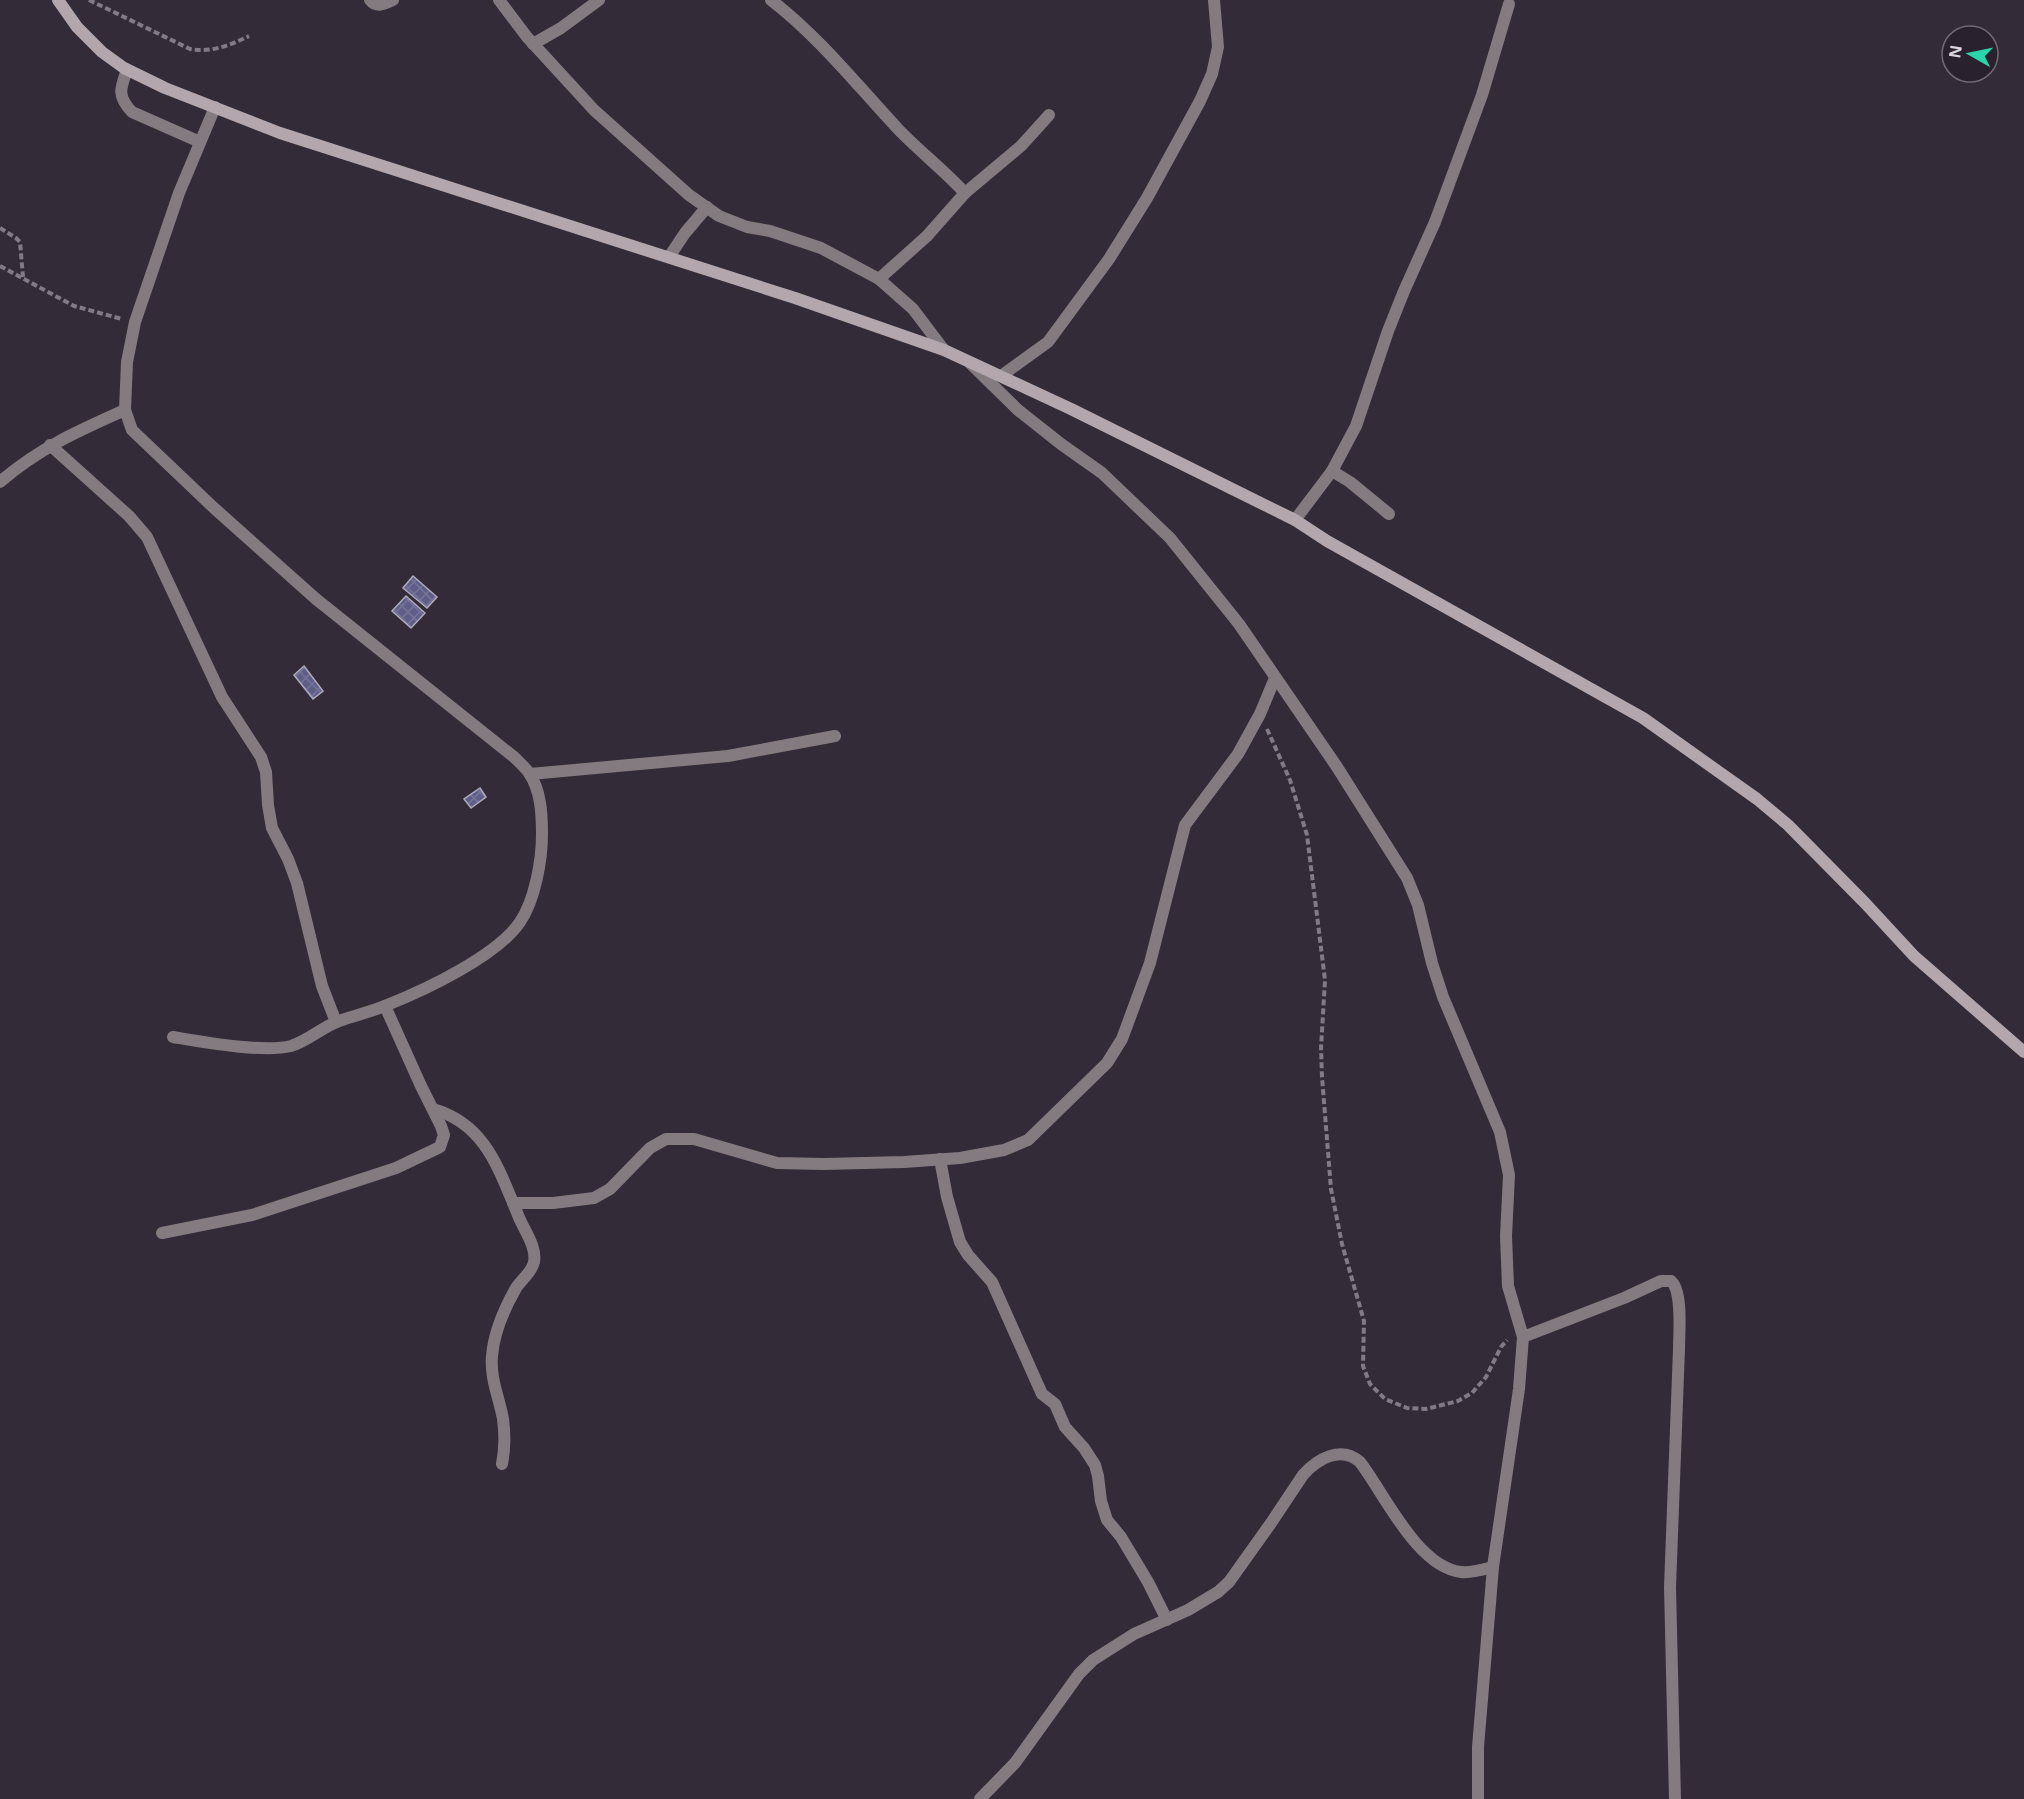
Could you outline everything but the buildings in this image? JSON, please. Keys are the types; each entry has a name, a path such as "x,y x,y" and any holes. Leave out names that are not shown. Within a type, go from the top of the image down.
{"street":[{"path":"58,0 77,27 102,52 127,70 165,88 280,133 795,298 944,350 1071,408 1295,520 1327,541 1643,718 1741,787 1788,825 1914,956 2024,1052"},
{"path":"370,0 379,5 393,0"},
{"path":"499,0 533,44 594,110 689,195 719,216 747,227 770,231 821,248 879,279 914,309 944,350"},
{"path":"533,44 561,28 599,0"},
{"path":"771,0 785,10 900,131 965,192"},
{"path":"1001,376 1048,342 1110,259 1147,198 1200,101 1212,74 1218,47 1214,0"},
{"path":"1295,520 1332,471 1356,426 1388,331 1435,222 1482,95 1509,4"},
{"path":"127,70 120,96 132,112 201,142"},
{"path":"173,1036 237,1046 283,1047 302,1041 336,1022 386,1006 440,980 495,947 515,929 522,919 536,879 542,844 542,814 538,797 530,774 514,756 461,712 347,625 214,508 132,430 124,410 127,362 135,321 179,193 215,107"},
{"path":"879,279 927,236 965,192 1021,146 1049,116"},
{"path":"669,257 707,207"},
{"path":"968,362 1018,410 1102,473 1170,538 1239,624 1337,767 1407,878 1418,905 1443,998 1500,1132 1509,1175 1506,1236 1508,1286 1523,1337 1519,1389 1493,1568 1478,1747 1478,1799"},
{"path":"0,482 22,463 50,445 124,410"},
{"path":"50,445 129,516 147,537 222,697 261,757 266,772 272,828 297,883 322,986 336,1022"},
{"path":"1332,471 1350,482 1389,514"},
{"path":"513,1203 553,1203 594,1198 610,1189 650,1148 666,1139 694,1139 777,1163 904,1162 989,1154 1021,1145 1107,1063 1122,1039 1150,963 1185,825 1238,754 1260,714 1275,678"},
{"path":"530,774 728,756 834,736"},
{"path":"162,1233 252,1215 396,1168 440,1147 444,1139 443,1131 386,1006"},
{"path":"433,1109 450,1115 478,1136 498,1166 530,1240 534,1259 531,1270 517,1287 502,1316 492,1349 492,1376 500,1405 504,1433 502,1464"},
{"path":"940,1159 947,1197 960,1242 968,1255 992,1282 1042,1394 1056,1405 1063,1424 1095,1465 1101,1501 1107,1520 1121,1537 1148,1582 1167,1620"},
{"path":"1523,1337 1624,1298 1661,1281 1671,1281 1677,1287 1679,1312 1670,1587 1675,1799"},
{"path":"980,1799 1015,1763 1079,1674 1093,1660 1134,1634 1205,1601 1229,1582 1303,1475 1331,1455 1350,1455 1360,1462 1401,1525 1432,1558 1446,1567 1461,1572 1493,1568"}],"path":[{"path":"89,0 190,49 201,51 214,49 249,36"},
{"path":"0,228 20,242 23,277"},
{"path":"0,266 74,306 108,317 135,321"},
{"path":"1260,714 1290,780 1307,835 1325,980 1321,1048 1331,1189 1342,1244 1364,1322 1363,1366 1370,1384 1385,1399 1407,1408 1426,1409 1448,1404 1466,1397 1480,1384 1504,1343 1510,1339 1523,1337"}]}
